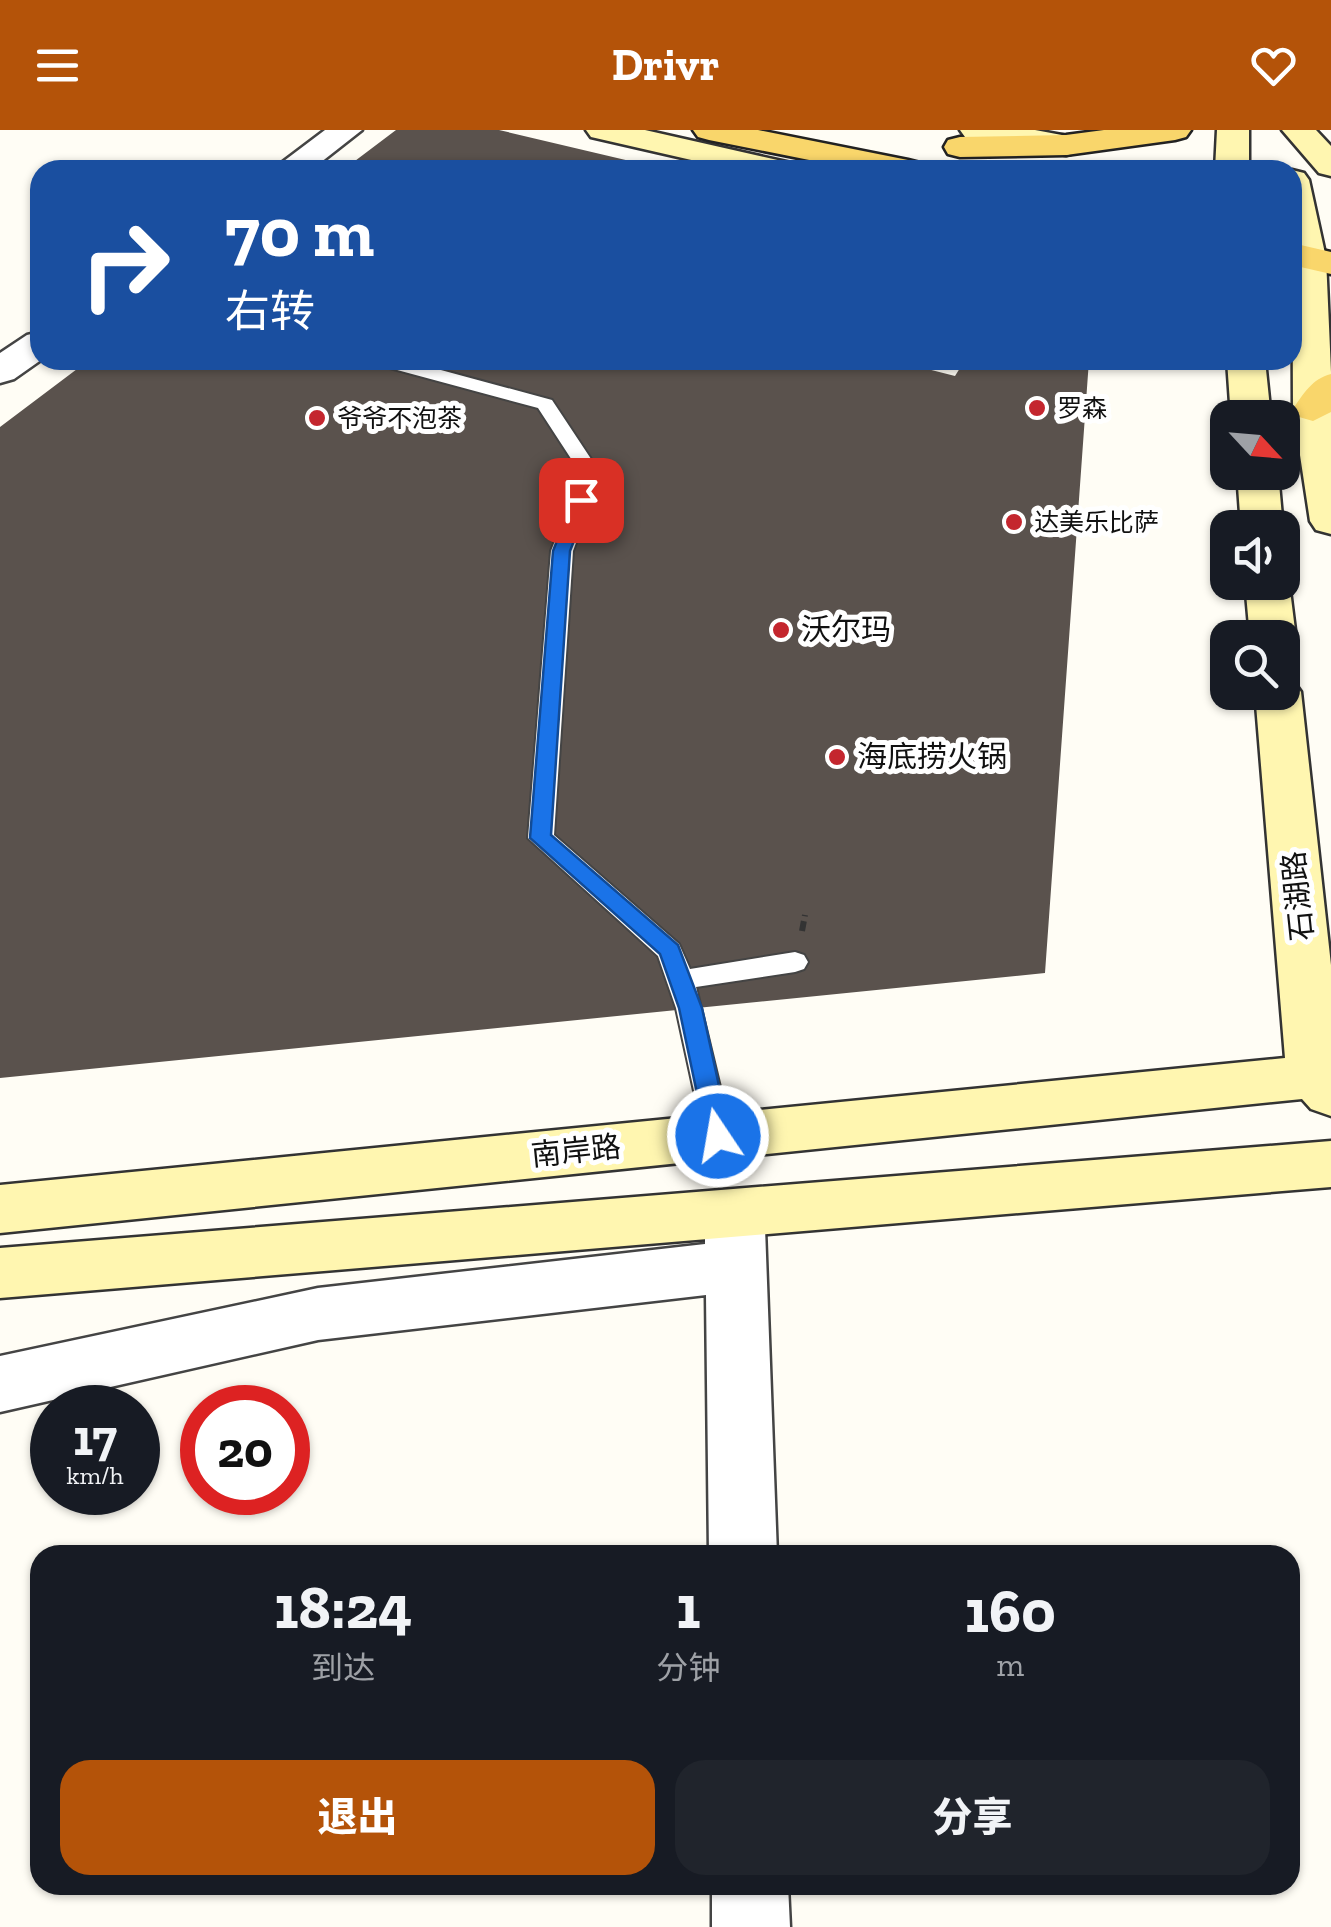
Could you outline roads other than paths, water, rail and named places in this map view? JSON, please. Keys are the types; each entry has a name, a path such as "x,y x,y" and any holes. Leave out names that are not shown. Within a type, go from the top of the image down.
{"main road":[{"path":"602,130 758,160"},
{"path":"709,130 761,160"},
{"path":"959,147 1065,158 1174,130"},
{"path":"1232,160 1233,130"},
{"path":"1286,130 1290,160"},
{"path":"1298,130 1331,166"},
{"path":"1302,218 1309,244 1331,521"},
{"name":"石湖路","path":"1280,710 1326,1082"},
{"name":"南岸路","path":"0,1208 718,1136 1326,1082"},
{"path":"0,1274 736,1239 1331,1164"}],"street":[{"path":"303,160 346,130"},
{"path":"0,371 30,350"},
{"path":"0,1384 318,1314 736,1239 743,1545"},
{"path":"750,1895 751,1927"}],"lane":[{"path":"419,370 545,404 591,474 562,551 540,838 670,950 681,980 718,1136"},
{"path":"681,980 795,962"}],"place":[{"name":"罗森","path":"1037,408"},
{"name":"爷爷不泡茶","path":"317,418"},
{"name":"达美乐比萨","path":"1014,522"},
{"name":"沃尔玛","path":"781,630"},
{"name":"海底捞火锅","path":"837,757"}]}
